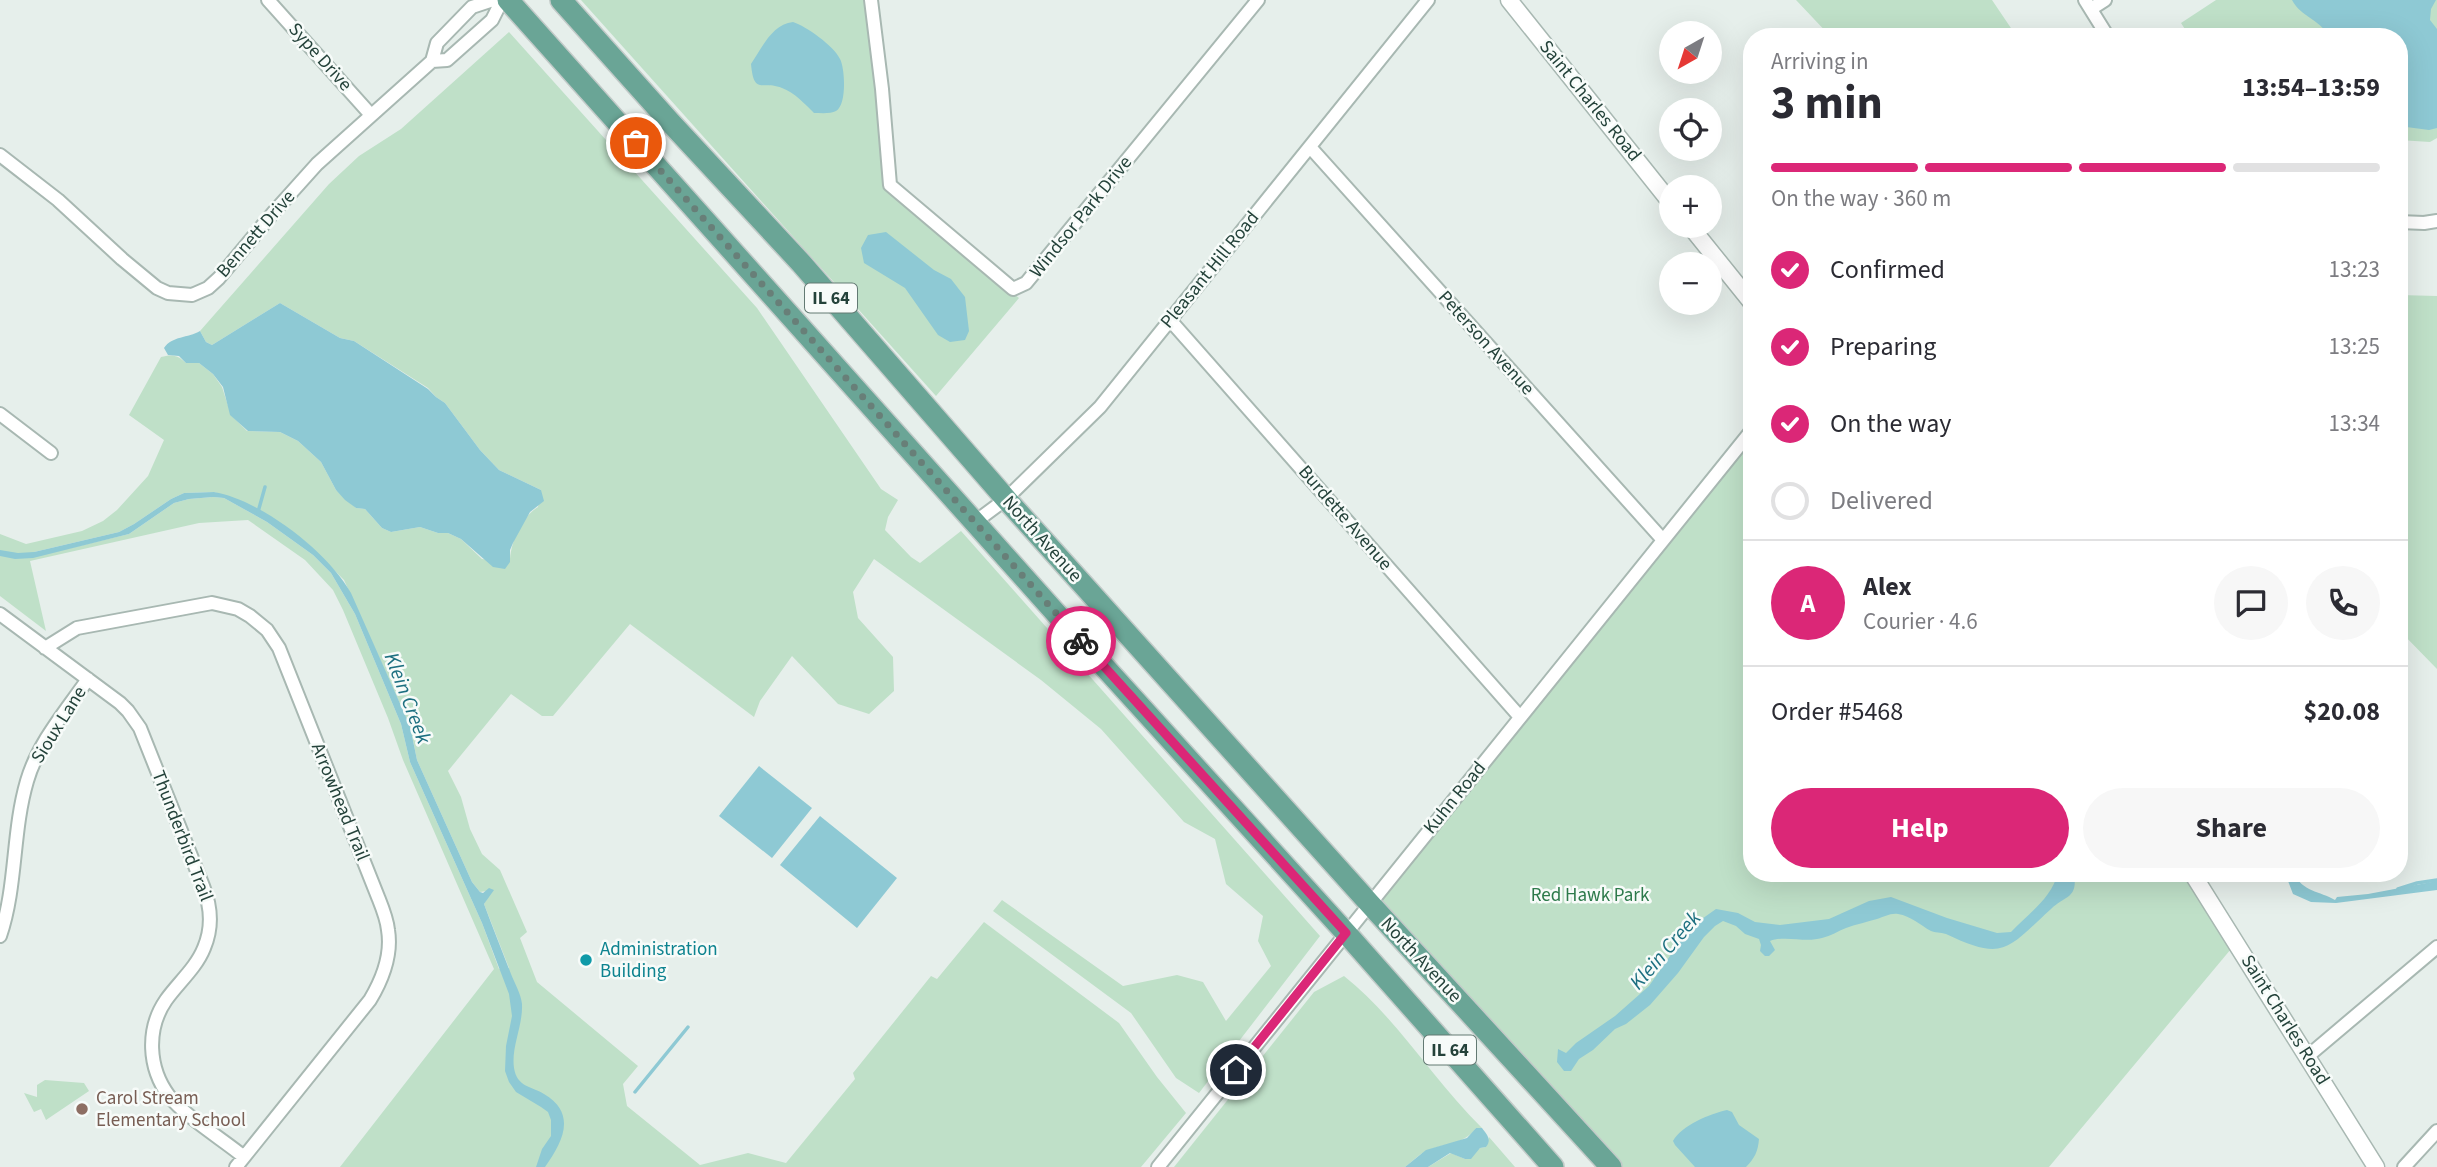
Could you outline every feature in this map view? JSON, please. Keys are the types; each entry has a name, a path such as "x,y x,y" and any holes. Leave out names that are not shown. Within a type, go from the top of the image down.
{"main road":[{"name":"North Avenue","path":"505,0 1346,933 1553,1167"},
{"name":"North Avenue","path":"561,0 801,263 1006,499 1370,904 1611,1167"}],"street":[{"name":"Sype Drive","path":"268,0 371,115"},
{"name":"Bennett Drive","path":"0,155 58,200 158,288 168,293 192,295 208,288 219,278 317,164 432,61 437,43 472,6 493,0"},
{"name":"Bennett Drive","path":"432,61 447,60 492,20 505,0"},
{"name":"Windsor Park Drive","path":"871,0 890,186 1013,289 1027,283 1258,0"},
{"name":"Pleasant Hill Road","path":"975,522 1006,499 1100,407 1427,0"},
{"name":"Saint Charles Road","path":"1509,0 1659,187"},
{"path":"2102,28 2088,5 2105,0"},
{"name":"Peterson Avenue","path":"1310,146 1663,540"},
{"path":"2408,222 2437,220"},
{"path":"1700,238 1743,292"},
{"name":"Burdette Avenue","path":"1170,320 1520,717"},
{"path":"0,414 51,453"},
{"name":"Kuhn Road","path":"1158,1167 1743,441"},
{"name":"Arrowhead Trail","path":"45,648 77,628 204,603 228,606 250,616 267,630 279,648 378,897 388,930 387,959 377,988 240,1162"},
{"name":"Thunderbird Trail","path":"0,614 128,711 140,728 203,886 210,911 208,937 201,955 164,1002 156,1021 150,1049 158,1076 169,1096 240,1162"},
{"name":"Sioux Lane","path":"0,936 13,876 24,794 31,768 49,733 88,679"},
{"name":"Saint Charles Road","path":"2198,882 2376,1167"},
{"path":"2308,1056 2437,947"},
{"path":"2404,1167 2437,1131"}],"green space":[{"path":"581,0 866,0 887,189 1019,298 936,396"},
{"path":"1796,0 1992,0 2011,28 1822,28"},
{"path":"2216,0 2437,0 2437,138 2430,142 2408,141 2408,28 2184,28 2181,23"},
{"path":"509,32 757,308 881,489 898,500 888,517 885,530 920,563 961,531 1320,936 1199,1093 1176,1078 1131,1013 993,911 1002,900 1123,986 1177,975 1203,982 1226,1021 1271,966 1258,941 1263,916 1226,884 1215,839 1184,822 1101,729 1041,680 874,559 853,592 858,618 893,657 894,691 869,714 838,704 792,656 760,701 754,717 630,624 553,716 542,716 511,694 448,771 461,797 470,829 482,854 500,870 527,932 520,938 537,982 638,1066 623,1084 627,1106 700,1165 748,1153 786,1163 855,1079 853,1073 931,976 937,979 984,922 1119,1023 1186,1113 1141,1167 340,1167 494,969 333,590 305,560 248,520 199,523 30,561 46,631 0,596 0,534 26,544 82,531 103,521 117,510 148,476 164,440 129,415 161,357 172,355 186,363 199,363 213,374 222,387 231,415 247,431 280,432 298,441 321,462 336,490 356,508 365,509 382,528 391,532 420,527 448,533 461,539 482,559 510,562 518,532 526,517 538,507 541,490 499,470 480,450 445,403 428,388 354,341 340,338 280,303 212,345 206,342 200,331 329,184 359,156 401,129","holes":["214,492 241,501 264,513 307,543 344,580 410,726 417,760 472,882 480,892 487,891 484,904 509,968 499,969 482,923 410,762 401,724 355,614 331,573 313,555 267,522 224,498 213,497 174,503 129,534 29,558 34,552 119,532 184,493"]},
{"path":"2408,295 2437,296 2437,669 2408,639"},
{"name":"Red Hawk Park","path":"1743,440 1743,882 2197,882 2236,943 2049,1167 1615,1167 1375,901"},
{"path":"1344,976 1381,1011 1482,1128 1476,1128 1461,1140 1426,1151 1405,1167 1174,1167 1314,992"},
{"path":"45,1080 84,1083 89,1091 46,1120 41,1109 34,1112 24,1093 37,1097 37,1085"},
{"path":"1489,1137 1515,1167 1428,1167 1451,1153 1465,1159 1480,1148 1486,1147"}],"water":[{"path":"2292,0 2436,0 2431,9 2430,20 2437,29 2437,128 2429,130 2408,127 2408,28 2323,28"},
{"path":"793,22 819,37 840,59 844,78 843,94 840,107 836,111 814,113 786,90 760,85 754,80 751,64 764,44 779,27"},
{"path":"886,232 934,270 951,279 965,297 969,331 965,340 950,342 938,335 905,288 864,263 861,248 868,235"},
{"path":"280,303 340,338 354,341 428,389 445,403 480,450 499,470 541,490 544,501 530,512 513,543 510,562 505,569 493,567 461,539 448,533 420,527 391,532 382,528 365,509 356,508 345,500 336,490 321,462 298,441 280,432 248,431 230,415 223,387 213,374 199,363 186,363 179,356 168,355 164,348 171,341 200,331 206,342 212,345"},
{"path":"214,492 252,505 292,530 326,561 351,593 410,726 417,760 472,882 480,892 483,893 489,888 494,890 484,904 522,1004 514,1068 521,1082 555,1102 564,1120 561,1139 545,1167 536,1167 542,1149 551,1136 548,1112 516,1092 505,1071 506,1046 512,1016 509,994 482,923 410,762 401,724 355,614 331,573 313,555 267,522 224,498 213,497 174,503 129,534 33,558 0,556 0,550 34,552 119,532 184,493"},
{"path":"759,766 812,808 772,858 719,816"},
{"path":"820,816 897,878 857,928 780,865"},
{"path":"2437,881 2437,890 2336,903 2311,902 2293,894 2288,882 2300,882 2307,888 2335,900 2337,897"},
{"path":"2055,882 2075,882 2070,895 2024,934 2004,947 1994,949 1981,948 1946,934 1933,932 1903,915 1895,914 1822,938 1770,941 1775,950 1765,956 1760,951 1759,939 1723,921 1704,937 1650,1005 1579,1059 1571,1071 1564,1071 1557,1062 1558,1049 1566,1053 1649,986 1684,936 1716,909 1738,913 1755,922 1780,925 1829,919 1869,901 1891,897 1997,933 2011,932 2050,891"},
{"path":"1727,1110 1732,1112 1739,1125 1759,1139 1754,1157 1746,1167 1695,1167 1673,1141 1690,1125"},
{"path":"1476,1128 1482,1128 1489,1142 1471,1159 1450,1153 1428,1167 1405,1167 1426,1150 1467,1138"}],"waterway":[{"path":"258,512 265,487"},
{"name":"Klein Creek","path":"2398,889 2437,880"},
{"path":"635,1092 688,1027"}],"way so far":[{"path":"636,143 1081,641"}],"place":[{"name":"Administration Building","path":"586,960"},
{"name":"Carol Stream Elementary School","path":"82,1109"}],"route":[{"path":"1081,641 1346,933 1236,1070"}]}
